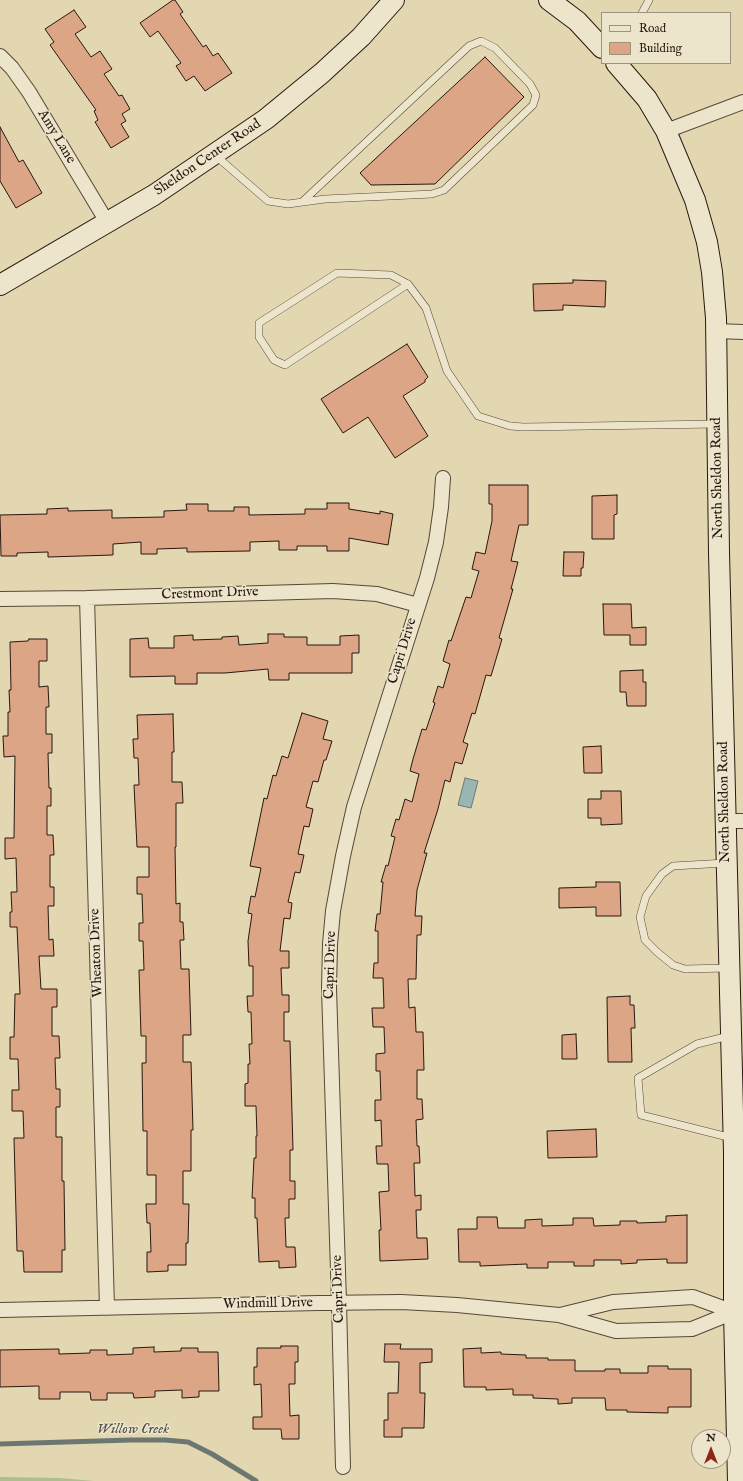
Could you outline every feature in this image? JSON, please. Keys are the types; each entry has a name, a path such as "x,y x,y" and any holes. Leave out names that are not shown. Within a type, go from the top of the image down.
{"street":[{"name":"Sheldon Center Road","path":"0,285 154,195 266,119 322,73 361,37 394,0"},
{"path":"550,0 577,21 601,47"},
{"name":"Amy Lane","path":"0,56 12,68 29,92 107,222"},
{"name":"North Sheldon Road","path":"617,64 647,99 666,131 695,200 707,242 712,272 716,331 719,553 734,821 727,863 738,1312 738,1481"},
{"path":"666,131 743,102"},
{"path":"716,331 743,332"},
{"name":"Capri Drive","path":"343,1466 329,989 330,944 333,911 354,807 418,605 436,542 443,478"},
{"name":"Crestmont Drive","path":"0,599 333,591 377,594 418,605"},
{"name":"Wheaton Drive","path":"87,598 107,1308"},
{"name":"Windmill Drive","path":"559,1315 612,1302 693,1297 738,1312"},
{"name":"Windmill Drive","path":"0,1310 339,1302 401,1302 456,1305 559,1315 616,1331 692,1329 738,1312"}],"lane":[{"path":"643,12 649,0"},
{"path":"214,155 268,201 288,204 325,199 432,194 444,190 533,105 536,95 530,84 495,48 481,41 469,46 302,202"},
{"path":"408,284 285,365 274,360 259,337 259,323 337,273 391,275 408,284 426,308 447,371 478,416 510,426 524,427 717,424"},
{"path":"727,863 673,866 662,874 646,896 640,917 645,940 673,965 685,969 730,968"},
{"path":"731,1036 697,1044 638,1078 641,1115 734,1138"}],"green space":[{"path":"0,1477 60,1478 94,1481 0,1481"}],"water":[{"path":"465,778 478,781 471,808 458,805"}],"building":[{"path":"175,0 183,12 180,14 203,47 206,45 213,56 218,53 232,73 205,91 194,76 186,81 176,66 181,63 158,31 150,37 140,23"},
{"path":"74,10 86,27 75,34 91,57 100,51 112,69 104,74 119,96 122,95 130,109 122,114 126,121 121,124 129,137 111,148 95,122 98,120 94,111 96,110 50,45 54,42 45,29"},
{"path":"485,57 524,97 435,184 371,185 360,173"},
{"path":"0,127 19,162 23,160 42,193 16,208 0,181"},
{"path":"573,280 606,281 605,307 563,305 563,310 534,311 533,284 573,283"},
{"path":"407,344 428,377 425,382 403,396 428,436 395,458 368,417 343,433 321,399"},
{"path":"489,485 528,485 528,525 519,525 511,561 518,562 511,589 513,589 499,638 502,639 491,676 486,675 475,714 472,713 463,742 468,744 462,764 455,762 450,782 445,780 438,809 424,853 427,853 417,890 415,916 422,916 421,935 417,935 416,979 408,979 409,1008 415,1007 416,1032 423,1032 424,1070 417,1070 417,1099 422,1099 423,1119 416,1120 417,1146 419,1146 420,1163 414,1163 415,1196 421,1195 421,1210 416,1210 417,1238 427,1238 428,1259 380,1261 379,1230 381,1230 379,1192 389,1191 388,1164 377,1164 376,1146 382,1146 381,1120 375,1121 375,1100 381,1100 380,1071 376,1071 376,1054 385,1053 384,1027 373,1027 372,1008 384,1008 383,978 373,978 374,963 378,963 378,931 375,931 377,914 380,914 383,882 381,882 386,865 388,866 395,837 391,836 396,819 399,820 405,799 412,802 419,774 410,771 422,729 426,730 435,703 433,702 438,686 443,688 450,664 443,661 449,640 451,641 466,597 471,598 479,571 472,569 476,552 485,554 492,521 492,504 489,504"},
{"path":"617,495 617,514 614,515 614,539 592,539 592,496"},
{"path":"327,503 349,503 349,509 380,514 380,511 393,514 388,545 349,538 349,551 327,551 327,546 297,546 297,550 279,550 279,541 250,542 250,551 187,552 187,548 157,549 157,554 141,554 141,542 113,544 113,555 48,557 48,552 17,553 17,556 1,556 0,515 47,514 47,509 68,508 68,511 112,510 112,518 164,517 164,511 187,510 186,504 208,504 208,511 234,511 234,507 249,507 249,515 305,514 305,509 327,509"},
{"path":"564,552 584,552 581,576 563,576"},
{"path":"603,604 631,604 632,628 646,627 646,645 630,645 630,635 604,635"},
{"path":"268,634 284,634 284,637 307,637 307,645 340,645 340,636 359,635 359,653 352,653 352,673 289,673 289,680 269,680 268,669 225,673 197,673 197,684 175,684 175,676 130,677 130,639 148,638 149,648 174,648 174,636 193,635 193,640 222,639 222,637 238,636 239,645 268,643"},
{"path":"29,639 47,639 47,661 39,661 39,687 48,686 49,707 46,707 46,734 52,734 52,753 48,753 51,806 47,806 47,835 53,835 54,855 50,855 50,887 54,887 54,906 48,906 49,940 53,939 54,956 39,956 41,989 57,989 57,1007 52,1007 52,1036 59,1036 60,1058 55,1058 56,1089 60,1089 60,1107 56,1107 56,1137 62,1137 62,1181 64,1181 65,1250 62,1250 62,1272 24,1272 23,1251 17,1251 14,1138 24,1138 23,1111 12,1111 12,1090 19,1090 18,1059 10,1059 10,1037 14,1037 15,994 20,994 17,927 10,927 10,912 12,912 11,892 17,892 16,858 5,859 5,838 14,838 15,756 4,757 3,736 8,736 8,712 10,712 10,642 28,641"},
{"path":"643,670 643,682 646,682 646,706 627,706 626,692 620,692 620,671"},
{"path":"302,713 328,721 323,739 332,741 326,760 324,760 318,782 313,781 306,807 313,809 309,827 304,826 298,854 304,855 300,873 295,872 288,902 292,903 290,919 284,918 280,951 289,951 289,968 281,968 282,995 289,995 289,1012 284,1012 284,1041 290,1041 293,1150 290,1150 290,1181 295,1181 295,1199 289,1199 289,1218 285,1218 286,1247 295,1247 296,1267 279,1268 279,1261 259,1262 257,1218 255,1218 255,1198 252,1198 254,1158 256,1158 257,1136 256,1106 245,1106 245,1084 248,1083 248,1064 250,1064 249,1044 252,1044 251,1012 248,1012 247,996 253,996 253,966 249,966 248,941 252,914 248,913 251,896 255,897 261,868 250,866 264,798 267,799 273,775 276,776 282,756 288,758"},
{"path":"173,714 174,752 172,752 172,782 182,782 183,803 176,803 176,904 180,903 180,922 183,922 184,940 180,940 181,969 189,969 191,1035 183,1035 183,1062 191,1062 193,1130 191,1130 191,1171 183,1171 183,1204 189,1204 188,1243 186,1243 186,1265 168,1265 168,1271 147,1272 147,1252 151,1252 150,1223 147,1223 146,1204 156,1204 156,1175 147,1175 147,1131 143,1131 142,1063 146,1063 146,1036 141,1036 139,970 144,970 143,941 139,941 139,923 143,923 142,894 137,894 137,877 149,877 149,847 137,847 134,785 139,785 138,758 134,758 133,739 138,739 137,715"},
{"path":"601,746 602,773 584,773 583,747"},
{"path":"601,791 621,791 622,824 601,825 601,818 588,818 588,799 601,799"},
{"path":"596,882 620,882 621,916 596,916 596,907 559,908 559,888 596,887"},
{"path":"630,996 630,1005 634,1005 635,1028 631,1028 632,1062 608,1062 607,997"},
{"path":"576,1034 577,1059 562,1059 562,1035"},
{"path":"596,1129 597,1157 548,1158 547,1131"},
{"path":"687,1215 687,1263 667,1263 667,1259 637,1260 637,1263 621,1264 621,1260 594,1260 594,1266 574,1266 574,1262 548,1262 548,1268 527,1268 527,1264 480,1266 480,1262 459,1262 458,1229 477,1229 477,1217 497,1217 498,1228 525,1228 525,1220 542,1219 542,1226 573,1225 573,1218 593,1218 594,1226 620,1225 620,1221 637,1221 637,1223 666,1222 666,1216"},
{"path":"385,1344 401,1344 400,1349 432,1349 432,1362 420,1363 420,1393 425,1393 424,1428 402,1428 402,1437 384,1437 384,1420 388,1420 388,1393 398,1393 399,1362 384,1362"},
{"path":"281,1346 298,1346 298,1362 295,1362 295,1384 289,1384 290,1416 299,1415 299,1439 282,1439 281,1429 253,1429 253,1417 262,1417 261,1384 254,1385 254,1367 257,1367 257,1348 281,1348"},
{"path":"154,1347 154,1352 181,1351 181,1348 198,1348 198,1352 218,1352 219,1391 199,1391 199,1397 182,1398 182,1390 155,1391 155,1397 134,1398 133,1393 107,1393 107,1400 91,1400 90,1392 60,1392 60,1399 39,1399 39,1386 0,1387 0,1350 59,1349 59,1354 90,1353 90,1350 107,1350 107,1355 133,1354 133,1348"},
{"path":"481,1348 481,1353 501,1352 501,1354 526,1355 526,1358 575,1360 575,1371 605,1371 605,1369 620,1369 620,1373 648,1373 648,1366 668,1366 668,1369 691,1369 691,1407 668,1407 668,1413 627,1412 627,1410 606,1410 605,1398 572,1398 572,1403 558,1404 558,1399 533,1398 533,1395 513,1395 513,1389 486,1390 486,1387 464,1387 463,1349"}],"waterway":[{"name":"Willow Creek","path":"0,1444 131,1440 188,1442 212,1454 256,1481"}]}
